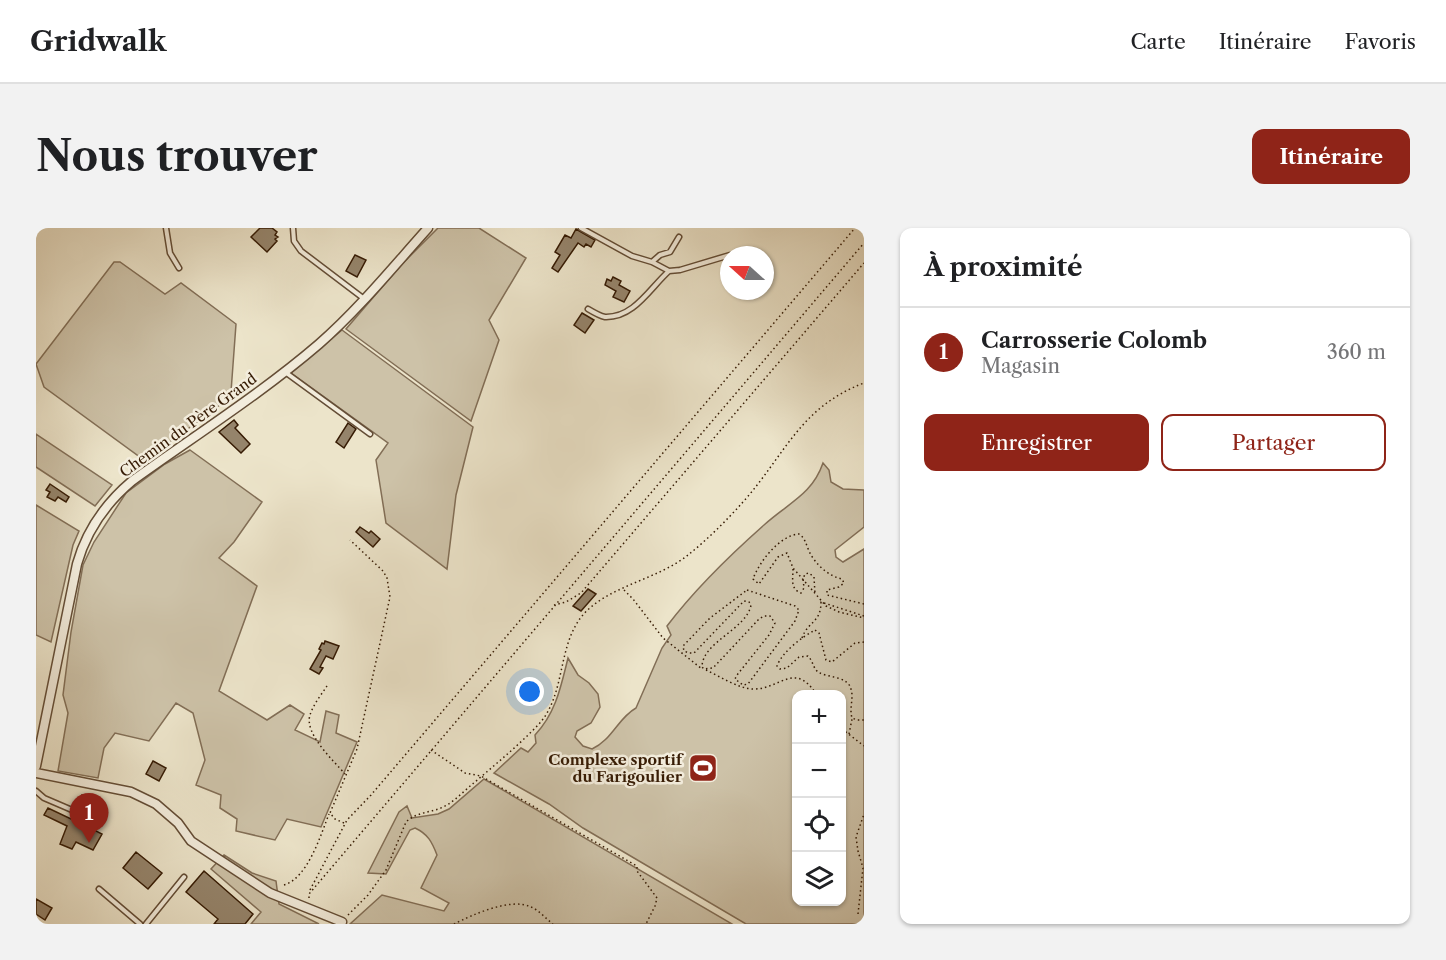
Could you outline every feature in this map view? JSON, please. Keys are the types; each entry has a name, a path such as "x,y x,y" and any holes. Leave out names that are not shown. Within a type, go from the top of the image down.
{"street":[{"name":"Chemin du Père Grand","path":"36,766 77,564 82,546 93,526 132,481 284,372 319,343 364,299 428,228"},
{"path":"36,773 131,792 143,797 168,813 191,841 220,862 276,896 342,922"}],"lane":[{"path":"166,228 170,253 179,268"},
{"path":"293,228 294,241 301,251 364,299"},
{"path":"581,228 632,256 652,262 669,271 720,258"},
{"path":"652,262 660,255 670,252 679,237"},
{"path":"588,309 604,317 620,314 638,305 669,271"},
{"path":"284,372 370,434"},
{"path":"36,791 44,798 72,810"},
{"path":"146,924 184,877"},
{"path":"99,889 140,924"}],"path":[{"path":"314,910 309,894 345,824 855,228"},
{"path":"309,894 553,605 864,243"},
{"path":"553,605 566,602 581,593 864,263"},
{"path":"342,922 368,895 386,870 406,822 411,817 447,805 519,743 548,712 566,649 576,624 591,606 665,570 687,556 744,501 788,442 810,417 828,400 864,383"},
{"path":"864,604 827,595 827,590 840,587 844,583 842,579 834,578 821,567 810,554 804,537 799,534 793,534 784,539 764,561 753,579 759,584 772,565 784,553 787,553 794,568 821,602 839,612 864,617"},
{"path":"284,885 289,884 309,861 357,749 390,597 387,578 383,571 350,540"},
{"path":"794,568 793,587 796,591 801,593 804,588 805,574 812,575 815,594"},
{"path":"623,589 663,638 699,667 753,689 790,677 797,678 813,690"},
{"path":"747,590 795,606 799,610 795,621 748,684 743,685 735,679 769,635 775,623 770,616 759,619 713,668 704,669 702,662 711,649 747,616 751,605 749,602 744,601 694,652 684,651 683,646 710,618 747,590"},
{"path":"801,640 805,629 817,620 821,612 821,602"},
{"path":"849,734 852,718 849,684 819,672 808,656 799,657 788,668 780,669 777,666 780,660 801,640 815,630 819,633 826,660 832,662 855,643 864,642"},
{"path":"327,686 310,713 309,727 324,751 346,775"},
{"path":"852,718 864,720"},
{"path":"846,732 864,746"},
{"path":"430,750 465,773 481,776 637,866 637,872 657,898 645,924"},
{"path":"330,813 335,819 345,824"},
{"path":"858,914 863,868 856,837 864,814"},
{"path":"454,924 476,914 522,904 531,907 553,924"}],"shaded area":[{"path":"438,228 479,228 526,258 489,320 499,340 471,421 346,329 402,264"},
{"path":"114,262 120,262 165,294 181,283 236,324 231,392 216,409 144,460 44,387 36,364"},
{"path":"342,330 473,427 456,495 447,569 386,523 376,460 388,443 291,373"},
{"path":"36,434 112,485 95,506 36,467"},
{"path":"190,450 262,502 234,542 219,558 257,586 219,691 267,720 290,705 304,714 295,730 320,742 326,711 339,715 336,733 357,742 321,827 287,819 275,840 236,831 237,819 220,808 221,795 196,785 205,760 193,713 176,703 149,741 115,733 104,748 98,778 58,771 68,713 63,695 83,565 94,542 126,493 165,464"},
{"name":"Complexe sportif du Farigoulier","path":"823,463 829,470 831,482 843,489 864,490 864,527 835,550 836,557 843,562 864,549 864,924 746,924 494,773 521,748 528,752 536,743 535,735 548,718 557,699 568,658 578,675 598,694 600,707 591,723 577,731 575,737 583,746 592,749 605,740 624,717 636,708 662,648 671,635 667,626 678,612 725,561 813,483"},
{"path":"36,505 79,531 73,545 51,642 36,635"},
{"path":"484,779 732,924 350,924 382,895 444,911 449,903 421,888 437,855 429,839 415,828 410,830 386,874 368,873 399,812 407,806 412,818 438,814 449,809"},
{"path":"224,855 252,873 276,881 279,904 319,924 251,924 261,912 211,869"}],"building":[{"path":"260,228 272,228 277,232 275,235 278,237 275,239 277,241 267,252 251,237"},
{"path":"576,229 595,240 591,247 586,244 584,247 578,243 558,272 552,268 560,255 555,252 565,235 571,238"},
{"path":"355,255 366,260 357,277 346,271"},
{"path":"613,277 621,281 619,285 630,291 624,302 613,297 616,291 605,285 607,279 611,281"},
{"path":"582,313 594,320 585,333 574,325"},
{"path":"234,420 238,425 235,428 250,444 241,453 219,432"},
{"path":"348,423 356,429 344,448 336,442"},
{"path":"50,484 69,497 66,502 58,497 55,501 47,497 50,492 46,490"},
{"path":"360,527 369,533 371,531 380,539 373,547 356,532"},
{"path":"588,589 596,594 581,611 573,606"},
{"path":"325,641 339,646 333,659 326,656 319,674 310,669"},
{"path":"153,761 166,768 159,781 146,774"},
{"path":"82,795 99,802 88,827 102,834 93,850 76,842 72,849 60,844 67,826 44,815 48,808 71,819"},
{"path":"136,852 162,873 148,889 123,868"},
{"path":"204,871 253,914 245,924 214,924 218,919 186,892"},
{"path":"36,899 52,908 45,920 36,914"}],"place":[{"name":"Complexe sportif du Farigoulier","path":"703,768"},
{"name":"Carrosserie Colomb","path":"89,843"}]}
